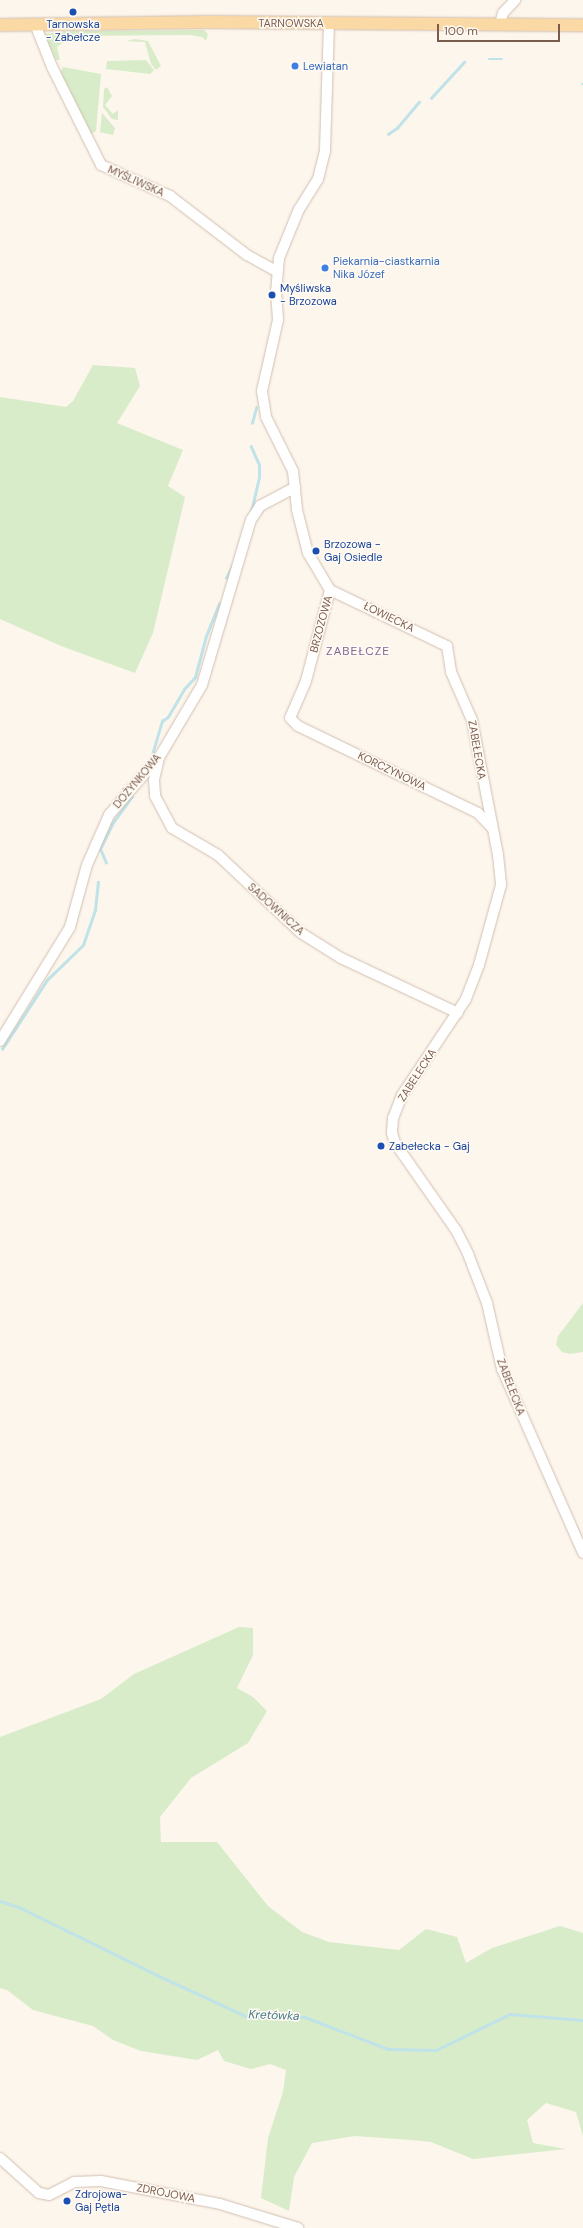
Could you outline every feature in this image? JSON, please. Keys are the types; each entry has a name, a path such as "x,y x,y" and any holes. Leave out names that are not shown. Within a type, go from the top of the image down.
{"main road":[{"name":"TARNOWSKA","path":"0,25 329,23 583,25"}],"street":[{"path":"500,24 503,14 515,0"},
{"path":"278,272 288,231 298,209 318,179 325,151 329,23"},
{"name":"MYŚLIWSKA","path":"35,24 52,67 101,165 170,196 247,255 278,272"},
{"name":"BRZOZOWA","path":"278,272 276,291 278,320 266,368 262,402 272,432 290,462 297,510 308,553 330,590 306,681 290,718"},
{"name":"DOŻYNKOWA","path":"0,1041 70,927 87,865 109,815 160,756 208,672 251,520 260,506 294,487"},
{"name":"ŁOWIECKA","path":"330,590 447,646"},
{"name":"ZABEŁECKA","path":"447,646 451,672 472,720 491,827 498,855 500,891 479,965 466,999 402,1095 393,1118 392,1133 395,1143 456,1230 468,1254 487,1303 502,1370 583,1554"},
{"name":"KORCZYNOWA","path":"290,718 298,726 478,813 491,827"},
{"name":"SADOWNICZA","path":"160,756 154,780 155,796 172,828 218,856 301,933 341,958 458,1013"},
{"name":"ZDROJOWA","path":"0,2158 39,2192 49,2195 74,2182 101,2181 220,2204 298,2228"}],"green space":[{"path":"204,30 208,34 206,41 202,37 190,35 72,36 57,47 60,60 56,60 44,34 68,31"},
{"path":"135,39 148,41 161,66 156,70 151,64 145,42 126,41"},
{"path":"146,60 154,70 150,74 106,69 107,61"},
{"path":"63,67 101,74 96,131 91,134 60,73"},
{"path":"107,87 112,96 105,105 113,114 118,110 118,120 112,119 103,107 104,89"},
{"path":"102,113 115,128 113,135 100,132"},
{"path":"93,365 135,368 140,386 117,423 183,450 168,486 185,497 153,633 135,673 61,646 0,619 0,397 66,407 73,401"},
{"path":"583,1303 583,1352 570,1354 562,1352 556,1345 558,1336"},
{"path":"239,1627 253,1628 253,1655 237,1688 253,1697 267,1711 248,1743 191,1778 160,1817 161,1842 217,1842 268,1906 302,1932 329,1942 399,1950 426,1929 457,1937 466,1963 492,1948 560,1926 583,1933 583,2136 576,2112 546,2103 527,2120 533,2143 566,2149 473,2159 431,2142 411,2140 355,2136 312,2143 294,2177 289,2211 261,2198 268,2138 283,2092 286,2070 270,2064 251,2069 224,2061 218,2050 197,2060 141,2051 113,2040 93,2026 33,2010 7,1990 0,1988 0,1737 101,1699 134,1674"}],"waterway":[{"path":"489,59 502,59"},
{"path":"431,98 464,62"},
{"path":"388,134 397,128 419,102"},
{"path":"252,423 256,408"},
{"path":"251,447 259,465 259,478 251,512"},
{"path":"226,578 233,564"},
{"path":"150,761 162,721 168,717 184,689 195,677 206,636 219,603"},
{"path":"106,863 100,849 112,824 132,796"},
{"path":"2,1049 47,980 83,945 95,910 98,882"},
{"name":"Kretówka","path":"0,1901 21,1908 159,1976 246,2016 305,2017 388,2049 436,2050 510,2014 583,2020"}],"place":[{"name":"Tarnowska - Zabełcze","path":"73,12"},
{"name":"Lewiatan","path":"295,66"},
{"name":"Piekarnia-ciastkarnia Nika Józef","path":"325,268"},
{"name":"Myśliwska - Brzozowa","path":"272,295"},
{"name":"Brzozowa - Gaj Osiedle","path":"316,551"},
{"name":"Zabełecka - Gaj","path":"381,1146"},
{"name":"Zdrojowa- Gaj Pętla","path":"67,2201"}],"district":[{"name":"ZABEŁCZE","path":"358,652"}]}
